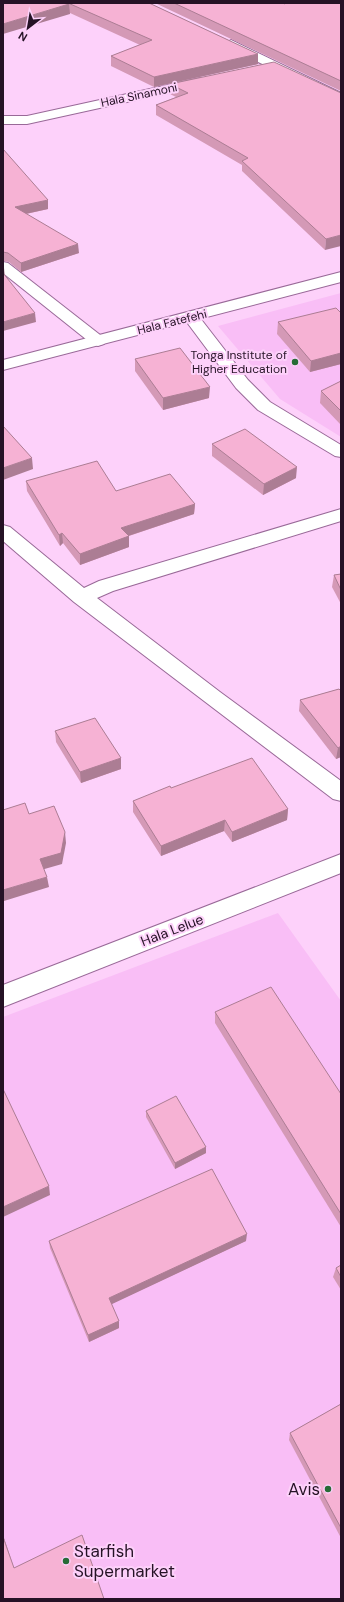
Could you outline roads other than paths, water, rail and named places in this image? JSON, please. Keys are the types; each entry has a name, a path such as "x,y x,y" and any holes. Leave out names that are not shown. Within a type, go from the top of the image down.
{"street":[{"path":"219,38 341,98"},
{"path":"259,69 274,66"},
{"name":"Hala Sinamoni","path":"3,120 27,120 212,79"},
{"path":"3,266 98,341"},
{"name":"Hala Fatefehi","path":"3,365 341,277"},
{"path":"191,317 242,384 264,406 341,452"},
{"path":"81,597 106,586 341,515"},
{"path":"3,531 81,597 232,713 341,793"},
{"name":"Hala Lelue","path":"4,993 341,863"}],"place":[{"name":"Tonga Institute of Higher Education","path":"295,362"},
{"name":"Avis","path":"328,1489"},
{"name":"Starfish Supermarket","path":"66,1561"}]}
